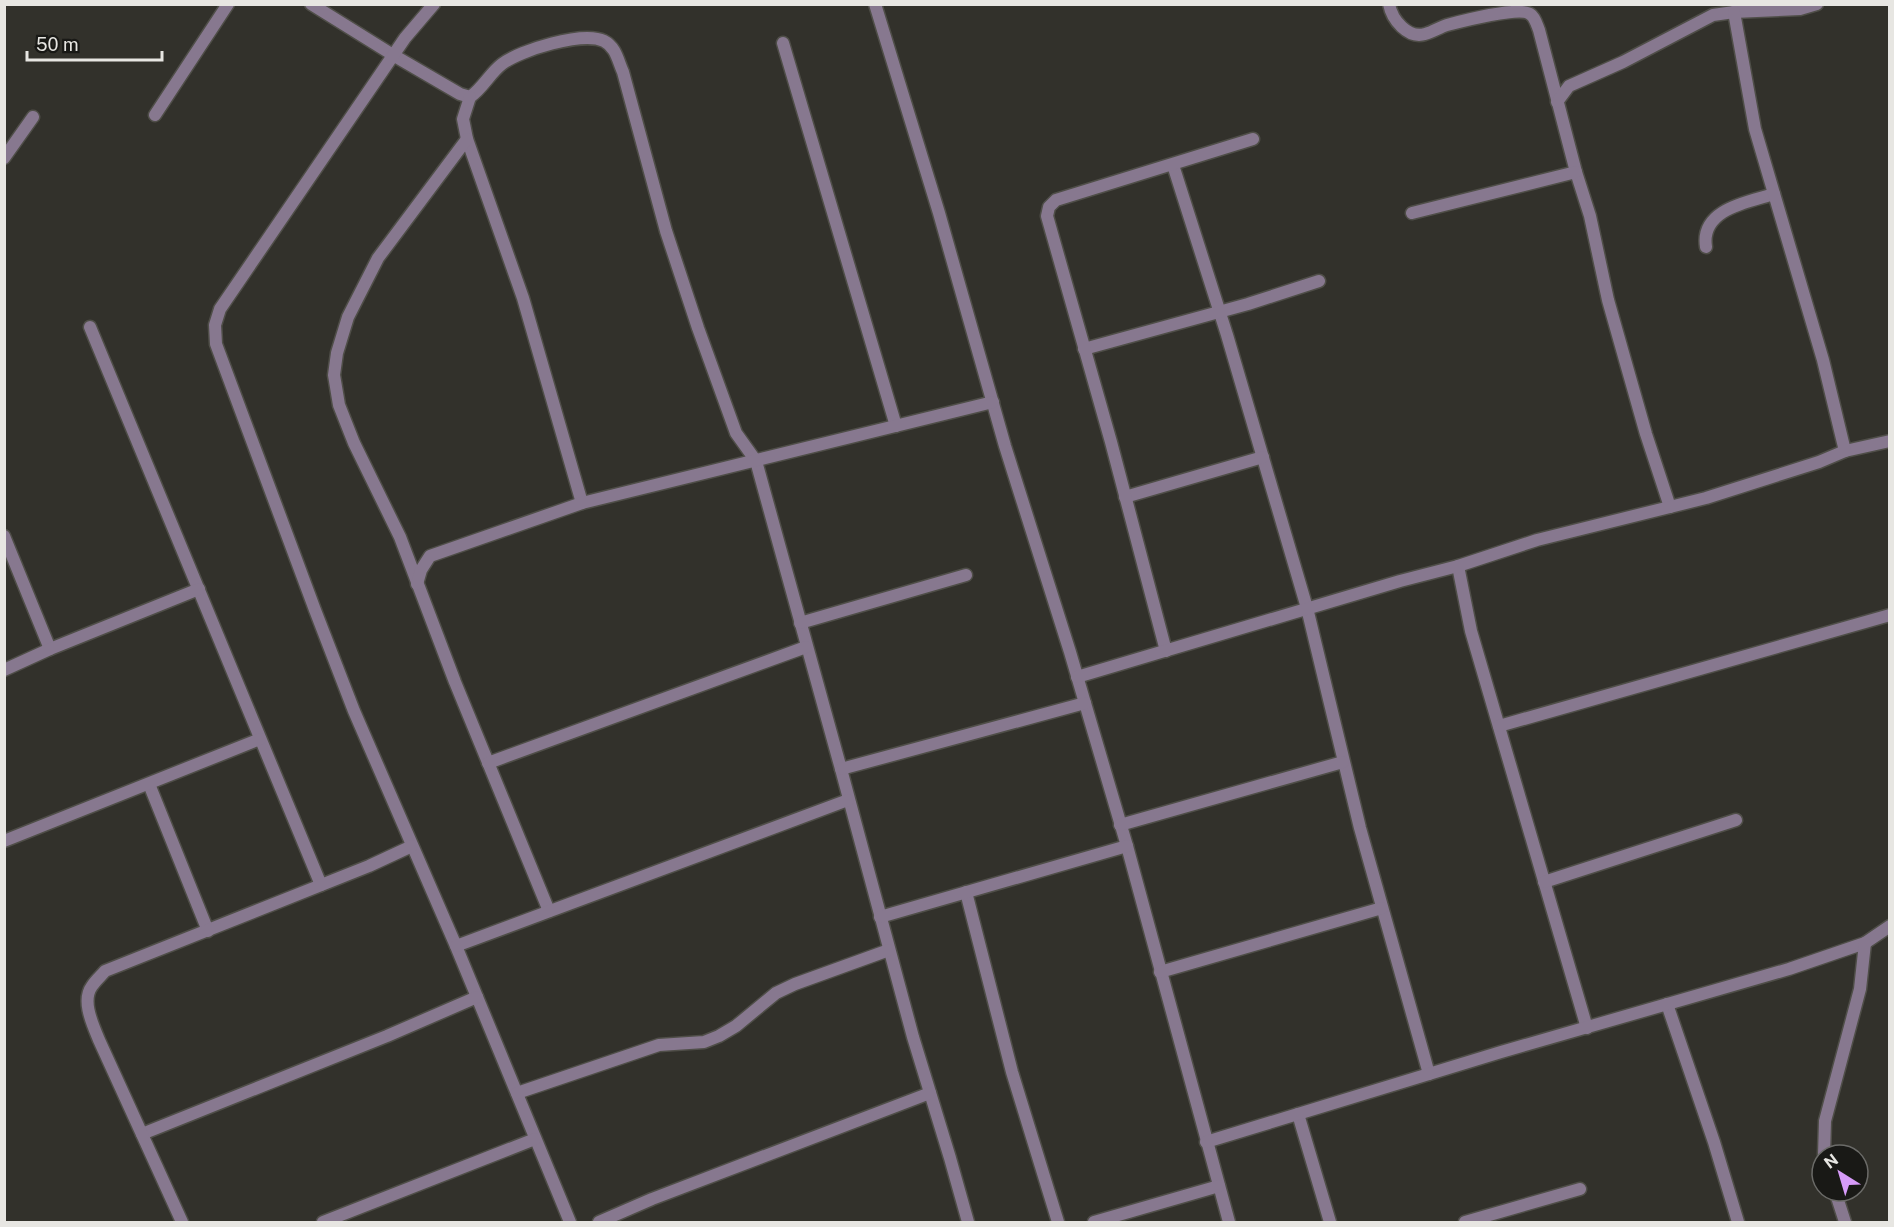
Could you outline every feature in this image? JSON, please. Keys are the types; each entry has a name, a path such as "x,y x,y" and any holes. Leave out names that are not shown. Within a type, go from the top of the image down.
{"street":[{"path":"155,115 228,4"},
{"path":"311,4 393,55 460,94 470,97"},
{"path":"434,4 393,55 220,309 215,325 216,344 354,711 456,946 570,1222"},
{"path":"875,4 1085,703 1229,1222"},
{"path":"1389,4 1398,22 1415,35 1424,35 1445,26 1505,13 1523,10 1532,15 1539,30 1576,172 1590,216 1603,278 1646,434 1670,507"},
{"path":"1557,102 1569,86 1623,62 1713,15 1789,10 1817,4"},
{"path":"1734,12 1755,129 1822,360 1845,451"},
{"path":"582,503 523,298 467,139 463,119 470,97 501,64 519,53 547,44 595,39 614,48 666,231 698,328 736,433 756,461 913,1037 968,1222"},
{"path":"783,43 896,426"},
{"path":"4,158 33,117"},
{"path":"467,139 378,258 348,317 337,353 334,375 339,405 354,443 400,537 488,763 549,911"},
{"path":"1166,651 1047,216 1049,207 1056,200 1253,139"},
{"path":"1173,165 1220,312 1307,609 1343,762 1429,1074"},
{"path":"1412,213 1576,172"},
{"path":"1706,247 1707,230 1718,215 1726,209 1774,194"},
{"path":"1084,349 1220,312 1319,281"},
{"path":"90,327 321,885"},
{"path":"417,584 421,570 430,556 582,503 993,402"},
{"path":"1077,677 1458,566 1537,540 1670,507 1784,474 1845,451 1890,441"},
{"path":"1125,497 1263,457"},
{"path":"4,536 50,649"},
{"path":"1458,566 1471,631 1587,1028"},
{"path":"800,623 966,575"},
{"path":"4,670 199,589"},
{"path":"1499,726 1890,615"},
{"path":"488,763 806,647"},
{"path":"841,769 1085,703"},
{"path":"4,841 260,739"},
{"path":"1120,825 1343,762"},
{"path":"149,784 208,931"},
{"path":"456,946 848,800"},
{"path":"1544,882 1736,820"},
{"path":"183,1222 93,1024 88,1002 91,987 105,971 321,885 412,846"},
{"path":"880,917 1126,846"},
{"path":"966,892 1012,1072 1058,1222"},
{"path":"1160,972 1382,908"},
{"path":"1206,1142 1789,969 1865,943 1890,926"},
{"path":"1824,1143 1825,1121 1860,989 1865,943"},
{"path":"517,1094 659,1045 704,1042 720,1036 736,1026 776,993 889,950"},
{"path":"142,1134 387,1036 477,996"},
{"path":"1667,1004 1714,1142 1737,1222"},
{"path":"599,1222 652,1199 930,1093"},
{"path":"1298,1114 1330,1222"},
{"path":"323,1222 535,1139"},
{"path":"1094,1222 1219,1186"},
{"path":"1465,1222 1580,1189"},
{"path":"1839,1203 1845,1222"}]}
